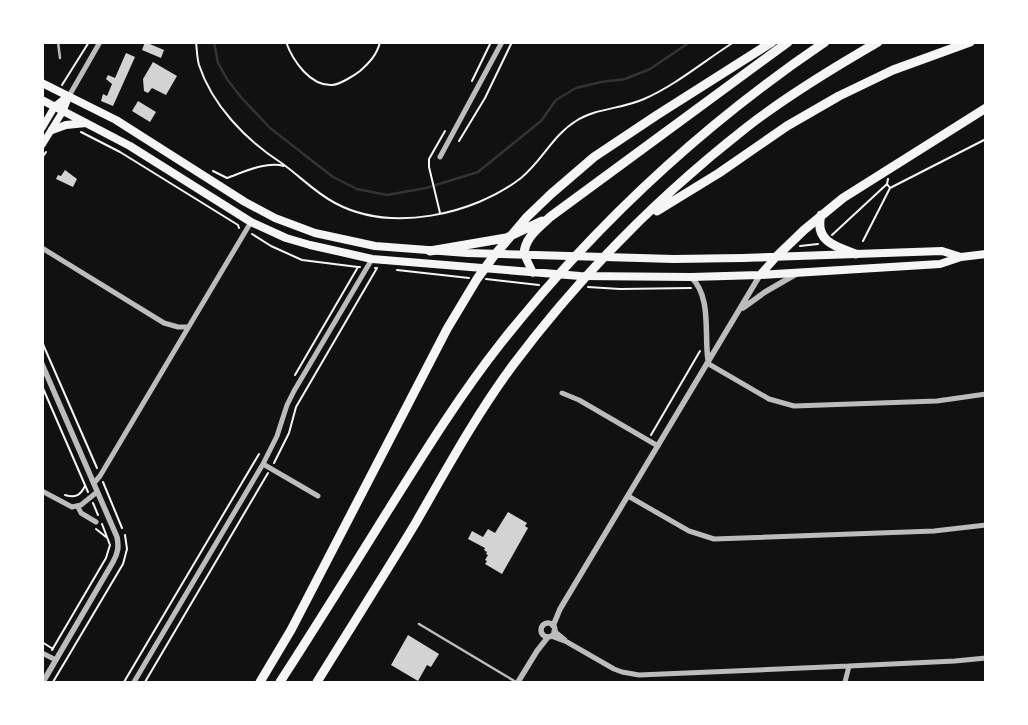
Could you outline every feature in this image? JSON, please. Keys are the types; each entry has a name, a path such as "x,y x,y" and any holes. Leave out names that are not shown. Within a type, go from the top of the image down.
{"highway":[{"path":"260,682 295,622 461,305 493,257 527,217 583,166 624,136 772,42"},
{"path":"524,254 525,245 530,236 550,217 788,42"},
{"path":"280,682 422,457 474,379 501,343 575,256 690,144 774,77 825,42"},
{"path":"317,682 414,525 472,426 513,365 584,280 679,184 748,127 789,97 878,42"},
{"path":"642,220 719,173 793,122 830,100 893,70 970,42"},
{"path":"777,256 821,214 865,183 986,109"},
{"path":"821,214 820,228 823,237 844,250 856,254"},
{"path":"430,251 506,238 550,217"}],"main road":[{"path":"42,83 116,120 245,202 275,218 315,233 375,246 430,251 674,258 743,258 942,251 960,257"},
{"path":"42,128 55,106 69,96"},
{"path":"45,147 69,96"},
{"path":"42,100 130,146 251,222 286,238 310,246 372,259 580,276 691,277 760,276 940,264 960,257 986,254"},
{"path":"52,130 66,125 86,123"},
{"path":"524,254 533,273"},
{"path":"760,276 777,256"}],"street":[{"path":"69,96 100,42"},
{"path":"440,157 502,42"},
{"path":"94,483 100,476 251,222"},
{"path":"42,248 164,323 178,327 188,327"},
{"path":"134,682 263,464 277,436 287,405 294,391 372,259"},
{"path":"740,310 765,292 798,273"},
{"path":"517,682 760,276"},
{"path":"691,277 699,285 702,292 707,329 708,361"},
{"path":"708,361 769,399 794,406 937,401 986,394"},
{"path":"42,364 117,538 118,554 43,682"},
{"path":"562,393 579,400 658,446"},
{"path":"263,464 318,496"},
{"path":"42,491 70,506 78,506 97,492"},
{"path":"628,496 689,530 714,539 934,531 986,525"},
{"path":"78,506 81,513 96,522"},
{"path":"549,631 607,665 630,674 849,666 986,658"},
{"path":"42,653 56,660"},
{"path":"845,682 849,666"}],"lane":[{"path":"58,42 60,58"},
{"path":"418,624 517,682"}],"path":[{"path":"61,86 89,42"},
{"path":"196,42 199,66 222,108 249,138 322,195 344,207 358,212 396,218 440,213 470,207 504,189 532,167 564,130 583,116 624,106 648,97 668,86 734,42"},
{"path":"286,42 290,54 316,82 333,86 356,75 368,64 378,50 380,42"},
{"path":"471,84 491,42"},
{"path":"459,141 485,98 512,42"},
{"path":"440,213 429,167 429,159 449,125"},
{"path":"78,131 120,152 238,225 238,231"},
{"path":"863,241 890,188 986,139"},
{"path":"42,158 45,147"},
{"path":"213,171 227,178 266,165 277,164 286,166"},
{"path":"791,256 801,245 819,244 826,240 887,184"},
{"path":"252,234 271,246 302,260 358,267"},
{"path":"395,270 475,278"},
{"path":"484,279 546,285"},
{"path":"583,287 620,289 694,287"},
{"path":"42,342 97,469 99,466"},
{"path":"648,440 702,346"},
{"path":"42,386 108,539 108,551 49,656"},
{"path":"60,493 74,497 81,493 85,486"},
{"path":"42,642 53,649"}],"building":[{"path":"145,42 164,50 161,58 142,50"},
{"path":"126,53 135,57 113,106 101,101 103,94 107,96 112,84 106,79 108,75 115,78"},
{"path":"153,62 177,76 166,95 152,88 148,93 144,91 143,79"},
{"path":"138,101 156,112 150,122 132,111"},
{"path":"65,170 77,179 73,187 56,179"},
{"path":"508,512 527,523 525,526 528,528 502,574 485,564 488,555 484,550 485,548 468,539 472,531 483,537 488,529 495,533"},
{"path":"408,635 439,654 431,667 427,665 418,681 391,665"}],"waterway":[{"path":"214,42 218,63 227,79 270,128 333,177 357,189 387,195 426,188 478,172 541,121 556,100 576,88 625,79 650,69 690,42"}]}
